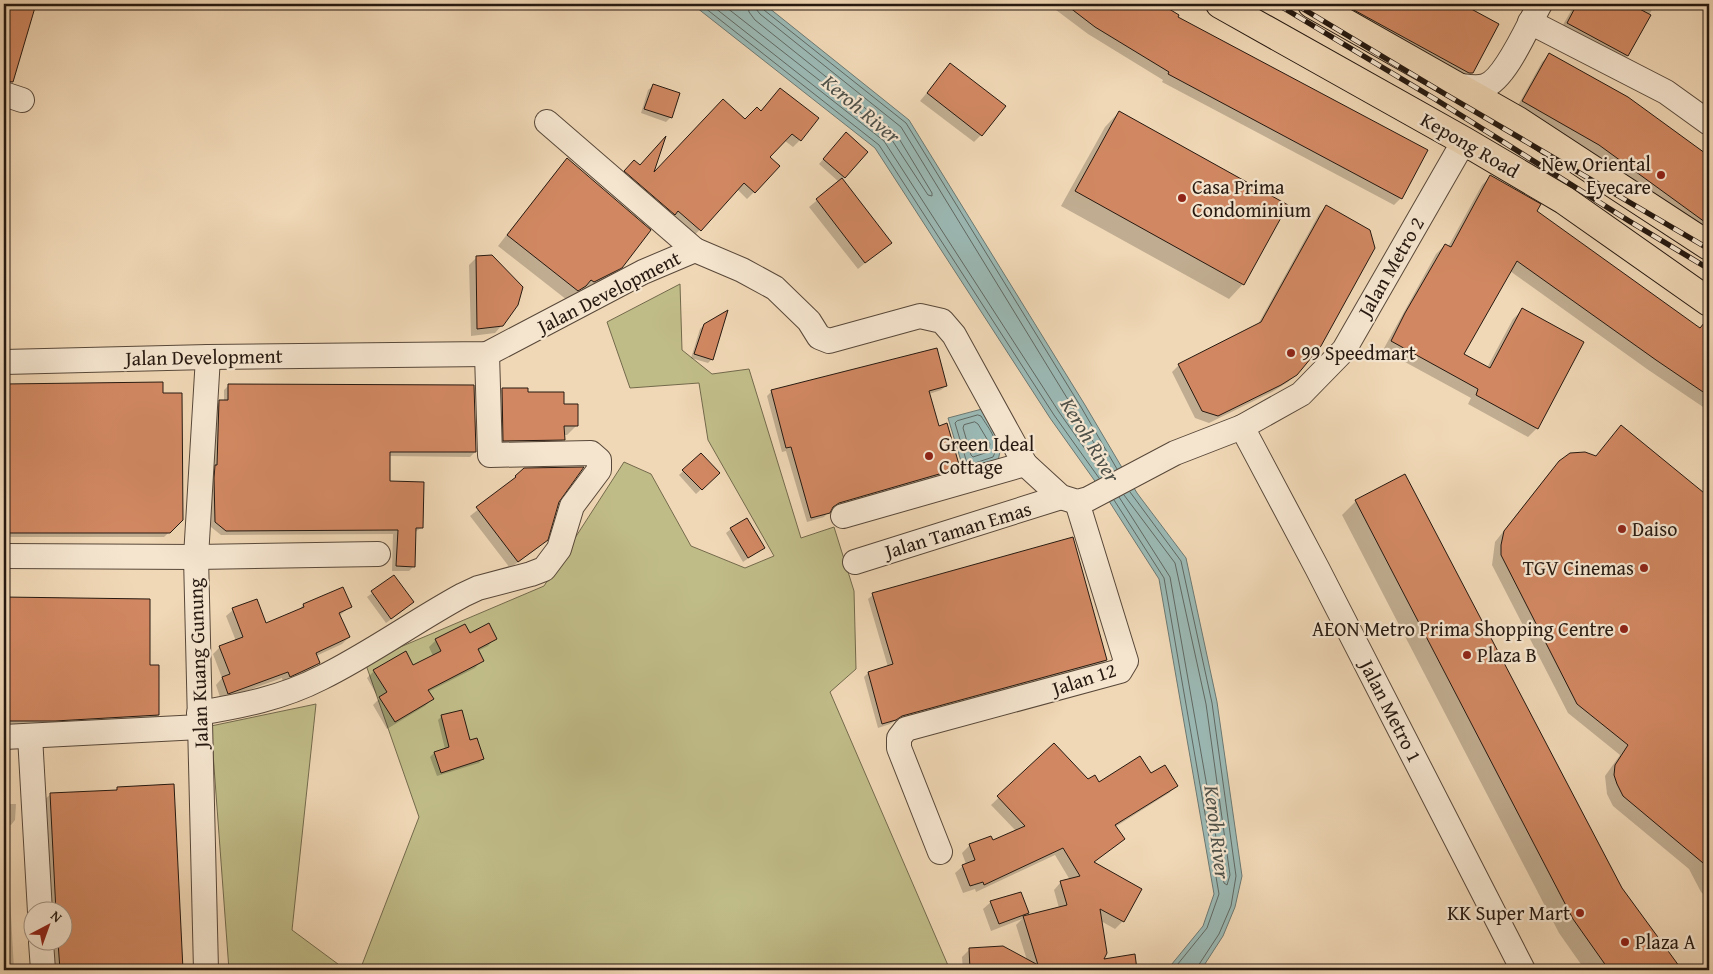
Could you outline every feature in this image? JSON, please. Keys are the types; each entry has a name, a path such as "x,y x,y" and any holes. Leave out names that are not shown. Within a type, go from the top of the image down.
{"main road":[{"name":"Kepong Road","path":"1220,4 1464,141 1564,200 1709,302"},
{"path":"1312,4 1518,121 1709,246"}],"street":[{"path":"1455,85 1473,88 1487,85 1496,79 1508,65 1535,13 1666,92 1709,123"},
{"path":"1508,65 1504,82 1504,94 1509,108 1518,121"},
{"path":"547,122 695,250"},
{"name":"Jalan Metro 2","path":"1175,453 1242,427 1301,394 1344,350 1464,141"},
{"name":"Jalan Development","path":"4,362 208,356 487,354 643,272 695,250 742,270 775,288 809,320 819,337 829,341 920,316 942,321 954,334 1025,464 1075,499"},
{"path":"4,737 200,720 284,694 350,663 463,595 478,588 531,574 544,568 559,549 572,506 599,470 599,460 591,453 490,455 487,354"},
{"name":"Jalan Kuang Gunung","path":"206,970 196,557 208,356"},
{"name":"Jalan Metro 1","path":"1242,427 1322,577 1523,970"},
{"name":"Jalan Taman Emas","path":"855,562 1075,499 1175,453"},
{"path":"843,516 1025,464"},
{"name":"Jalan 12","path":"940,852 900,748 899,738 906,729 1120,671 1124,667 1126,661 1075,499"},
{"path":"4,556 196,557 378,554"},
{"path":"30,736 39,902"},
{"path":"42,952 43,970"}],"shaded area":[{"path":"680,284 682,350 712,374 749,369 801,538 834,527 854,591 856,669 830,692 950,970 360,970 419,817 365,662 544,586 624,462 651,474 691,546 745,568 774,556 708,440 699,383 630,388 607,322"},
{"path":"316,704 292,930 346,970 229,970 211,726"}],"water":[{"name":"Keroh River","path":"692,4 764,4 909,120 1085,405 1137,493 1186,558 1217,702 1242,876 1235,907 1223,936 1201,970 1167,970 1203,926 1214,894 1159,579 1107,498 1050,418 875,148"},
{"path":"982,409 1002,442 998,461 964,471 948,418"}],"building":[{"path":"4,4 36,4 13,82 4,81"},
{"path":"1065,4 1161,4 1179,15 1178,17 1428,150 1402,199 1168,74 1169,72 1095,27"},
{"path":"1343,4 1462,4 1499,24 1473,73 1469,73"},
{"path":"1577,4 1630,4 1651,15 1628,56 1567,23"},
{"path":"1549,53 1628,97 1709,156 1709,225 1599,145 1522,101"},
{"path":"950,63 1006,106 982,136 927,93"},
{"path":"653,84 680,93 672,118 644,109"},
{"path":"780,88 819,118 801,141 792,134 770,157 780,166 755,193 744,183 701,231 678,211 675,215 624,171 634,160 640,165 666,136 654,172 723,99 745,119 757,107 761,111"},
{"name":"Casa Prima Condominium","path":"1119,111 1288,205 1244,285 1075,191"},
{"path":"846,132 868,152 845,178 823,159"},
{"path":"567,158 651,230 622,268 594,282 591,280 578,291 507,235"},
{"path":"1490,175 1541,204 1537,211 1700,328 1709,317 1709,396 1517,261 1464,354 1490,368 1522,308 1584,342 1538,429 1476,395 1478,389 1391,341 1445,244 1451,247"},
{"path":"842,178 892,243 865,263 816,199"},
{"path":"1326,205 1370,230 1375,248 1321,346 1297,375 1281,385 1218,416 1202,411 1178,364 1261,322"},
{"path":"492,255 523,287 518,305 503,326 477,329 476,256"},
{"path":"728,310 713,360 694,354 704,324"},
{"path":"937,348 947,386 929,391 939,426 947,423 960,468 839,503 833,507 830,513 811,518 791,447 786,448 771,390"},
{"path":"163,382 163,393 182,393 183,520 170,533 4,533 4,384"},
{"path":"228,384 474,385 476,452 390,452 390,481 424,482 423,528 416,528 415,567 396,566 398,530 226,531 215,522 214,478 215,465 217,465 219,400 228,400"},
{"path":"502,388 528,388 528,392 564,392 564,404 578,404 578,426 564,426 565,440 503,441"},
{"name":"AEON Metro Prima Shopping Centre","path":"1621,425 1709,497 1709,868 1623,796 1614,775 1615,765 1628,745 1577,704 1501,555 1504,531 1559,461 1570,453 1585,452 1596,456"},
{"path":"701,453 720,473 702,490 682,470"},
{"path":"584,467 559,502 548,540 518,562 476,507 516,477 524,468"},
{"name":"Plaza B","path":"1405,474 1622,888 1682,970 1609,970 1573,919 1355,500"},
{"path":"747,518 765,548 748,558 730,528"},
{"path":"1073,537 1107,660 902,716 882,724 868,672 893,664 872,593"},
{"path":"394,575 414,602 391,619 371,591"},
{"path":"343,587 352,607 339,613 350,637 316,653 320,663 301,672 290,677 288,672 228,694 222,677 230,674 219,646 243,637 232,608 257,599 266,623 304,607 303,604"},
{"path":"4,597 150,599 150,665 159,665 159,715 55,721 4,721"},
{"path":"489,623 497,639 478,649 484,661 428,690 434,699 395,722 379,697 387,692 373,670 406,651 413,665 441,651 435,639 465,624 470,633"},
{"path":"462,710 470,740 477,738 484,759 441,773 434,752 449,747 441,715"},
{"path":"1054,743 1088,779 1095,775 1099,782 1140,756 1151,773 1165,765 1178,786 1115,825 1125,839 1094,862 1142,889 1124,922 1100,909 1107,953 1104,959 1135,954 1137,970 970,970 969,948 1003,946 1038,965 1023,916 1067,905 1060,881 1080,876 1063,848 984,885 983,882 970,886 962,865 975,860 969,844 991,836 993,840 1025,826 997,796"},
{"path":"174,784 183,970 60,970 59,952 72,952 72,902 55,902 50,793 117,790 117,787"},
{"path":"1021,892 1029,913 999,924 990,901"}],"railway":[{"path":"1277,4 1435,99 1709,269"},
{"path":"1295,4 1709,249"}],"place":[{"name":"New Oriental Eyecare","path":"1661,175"},
{"name":"Casa Prima Condominium","path":"1182,198"},
{"name":"99 Speedmart","path":"1291,353"},
{"name":"Green Ideal Cottage","path":"929,456"},
{"name":"Daiso","path":"1622,529"},
{"name":"TGV Cinemas","path":"1644,568"},
{"name":"AEON Metro Prima Shopping Centre","path":"1624,629"},
{"name":"Plaza B","path":"1467,655"},
{"name":"KK Super Mart","path":"1580,913"},
{"name":"Plaza A","path":"1625,942"}]}
